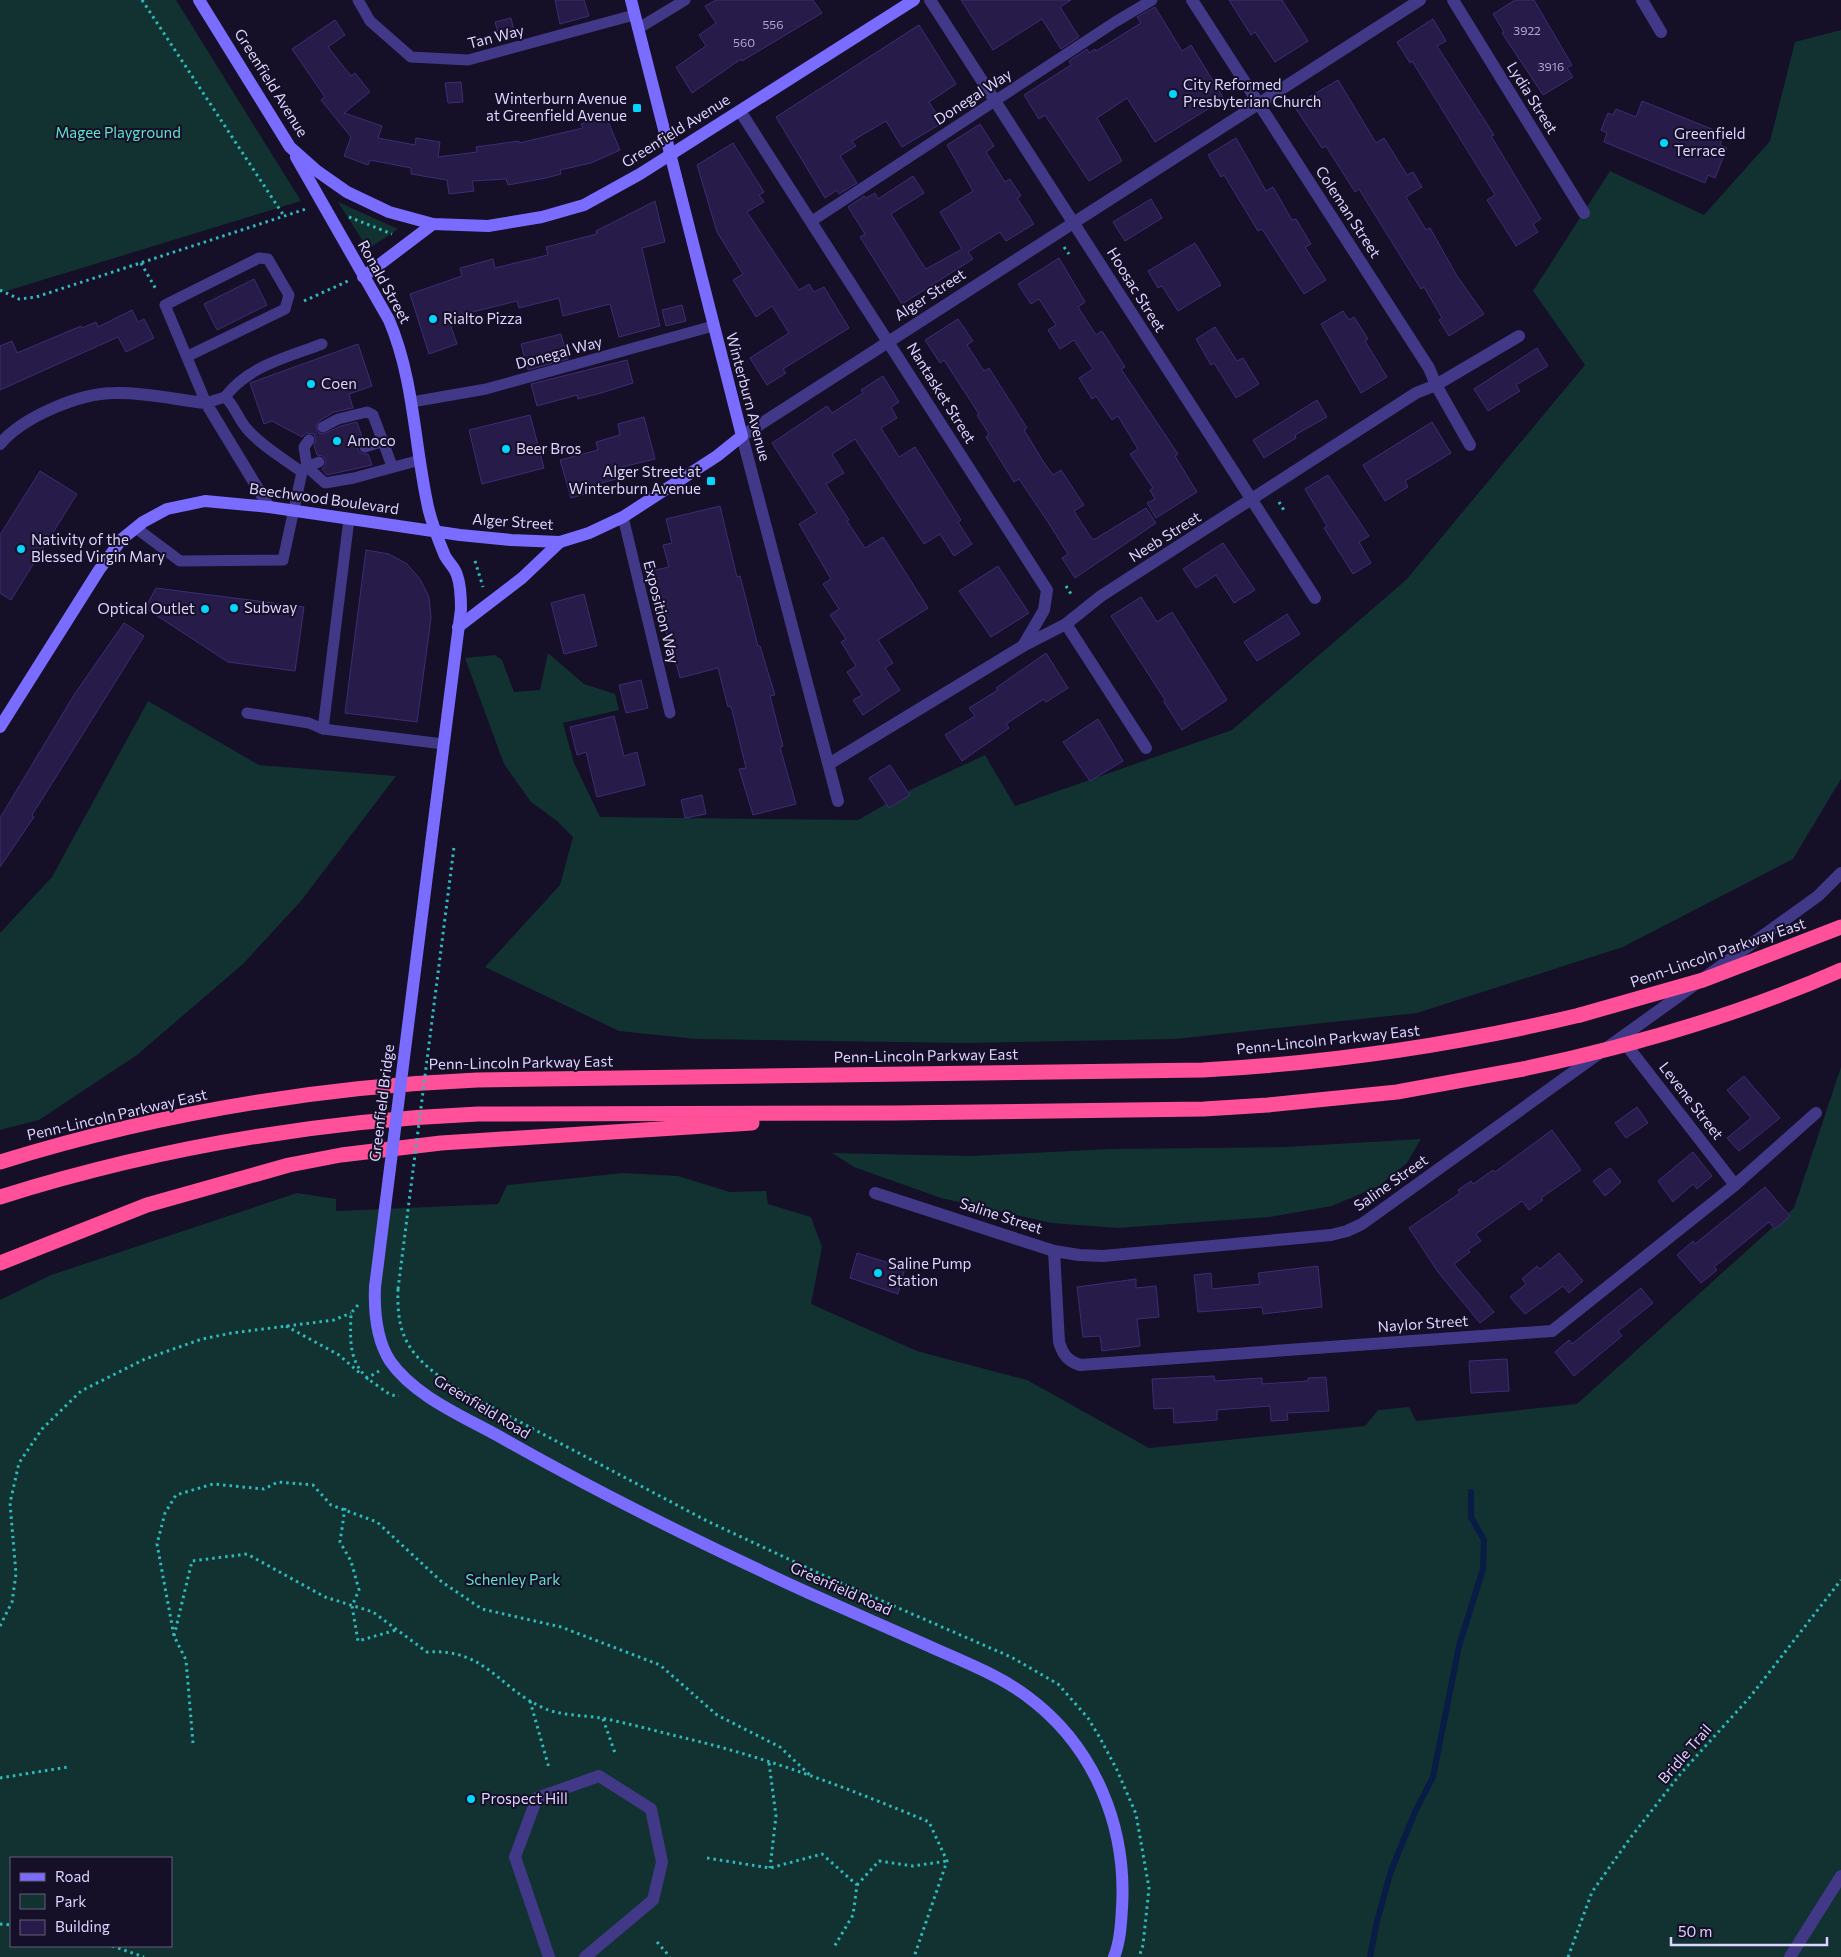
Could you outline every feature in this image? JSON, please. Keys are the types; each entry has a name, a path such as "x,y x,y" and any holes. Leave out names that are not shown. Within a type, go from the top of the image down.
{"highway":[{"name":"Penn-Lincoln Parkway East","path":"0,1162 84,1138 195,1113 252,1102 364,1088 477,1080 1203,1070 1329,1061 1446,1044 1580,1015 1703,980 1841,927"},
{"path":"0,1197 92,1170 201,1146 258,1135 367,1121 478,1114 893,1114 1204,1109 1268,1105 1397,1092 1588,1055 1714,1018 1841,970"},
{"path":"0,1263 103,1221 156,1202 248,1175 341,1155 440,1143 893,1114"}],"main road":[{"name":"Greenfield Avenue","path":"199,0 290,147 318,171 347,192 389,212 433,224 488,226 542,218 584,205 671,154 914,0"},
{"name":"Winterburn Avenue","path":"631,0 742,436"},
{"name":"Ronald Street","path":"290,147 357,278 389,320 398,340 407,371 427,503 436,532"},
{"path":"357,278 433,224"},
{"name":"Alger Street","path":"436,532 511,540 560,542 589,533 623,517 717,456 742,436"},
{"name":"Beechwood Boulevard","path":"0,727 99,570 122,539 136,528 167,510 205,501 269,507 436,532"},
{"path":"436,532 446,558 457,574 461,597 443,744"},
{"path":"458,627 522,578 560,542"},
{"name":"Greenfield Bridge","path":"392,1363 377,1327 376,1287 443,744"},
{"name":"Greenfield Road","path":"392,1363 408,1381 440,1403 598,1490 810,1594 976,1666 1029,1698 1052,1718 1071,1739 1101,1786 1111,1812 1120,1847 1123,1893 1121,1924 1114,1957"}],"street":[{"name":"Hoosac Street","path":"930,0 1315,598"},
{"name":"Coleman Street","path":"1192,0 1429,368 1436,385 1470,445"},
{"name":"Alger Street","path":"742,436 1420,0"},
{"name":"Lydia Street","path":"1453,0 1584,213"},
{"path":"1642,0 1661,32"},
{"name":"Nantasket Street","path":"740,111 1047,590 1044,610 1023,646"},
{"name":"Neeb Street","path":"829,764 1023,646 1066,624 1101,596 1416,393 1436,385 1518,336"},
{"path":"0,444 10,432 60,404 106,394 115,393 206,403 269,507"},
{"name":"Winterburn Avenue","path":"742,436 838,801"},
{"path":"1066,624 1146,748"},
{"name":"Saline Street","path":"875,1193 1054,1251 1079,1255 1103,1256 1331,1235 1347,1231 1362,1224 1818,896 1841,873"},
{"name":"Levene Street","path":"1621,1038 1734,1185"},
{"name":"Naylor Street","path":"1054,1251 1059,1342 1062,1352 1070,1362 1080,1365 1552,1332 1734,1185 1816,1113"},
{"path":"550,1957 515,1857 537,1798 599,1776 651,1809 662,1862 653,1900 585,1957"},
{"path":"1790,1957 1841,1876"}],"lane":[{"name":"Tan Way","path":"358,0 370,21 411,57 468,60 634,15"},
{"path":"639,28 685,0"},
{"name":"Donegal Way","path":"812,221 1115,22 1152,0"},
{"path":"188,356 285,309 288,295 274,267 268,259 259,258 165,305 188,356 206,403 225,397 233,386 254,370 322,344"},
{"name":"Donegal Way","path":"412,402 486,389 713,326"},
{"path":"225,397 231,402 246,428 266,446 325,483 354,478 392,466 420,460"},
{"path":"324,427 338,419 366,412 373,415 392,466"},
{"path":"136,528 180,561 283,560 292,511 305,469 304,447 309,440"},
{"path":"366,447 384,441"},
{"path":"305,469 319,462"},
{"name":"Exposition Way","path":"623,517 670,713"},
{"path":"323,729 349,519"},
{"path":"247,713 309,723 323,729 443,744"}],"path":[{"path":"142,0 284,216"},
{"path":"0,290 19,300 36,297 307,208"},
{"path":"342,214 397,236"},
{"path":"1064,246 1069,254"},
{"path":"141,263 165,305"},
{"path":"285,309 357,278"},
{"path":"1279,502 1285,512"},
{"path":"475,561 483,587"},
{"path":"1066,586 1077,604"},
{"path":"398,1289 454,847"},
{"path":"0,1626 12,1602 16,1574 10,1503 19,1463 42,1429 81,1391 145,1358 202,1340 285,1325 334,1320 351,1313 376,1287"},
{"path":"285,1325 339,1354 366,1379 350,1349 351,1313"},
{"path":"192,1743 186,1660 174,1636 157,1544 165,1513 176,1495 213,1484 264,1489 278,1482 313,1485 331,1505 345,1508 378,1522 442,1582 482,1609 561,1627 660,1665 717,1715 780,1747 813,1778"},
{"path":"345,1508 340,1542 351,1561 359,1590 352,1606 358,1641 397,1630"},
{"path":"174,1636 192,1561 247,1554 325,1597 373,1612 426,1652 441,1651 463,1655 482,1663 530,1701 547,1710 603,1718 698,1742 769,1763 869,1797 929,1822 947,1861 914,1957"},
{"name":"Bridle Trail","path":"1568,1957 1592,1892 1631,1837 1682,1772 1750,1697 1841,1580"},
{"path":"530,1701 549,1768"},
{"path":"603,1718 615,1753"},
{"path":"769,1763 776,1816 770,1868"},
{"path":"0,1778 68,1767"},
{"path":"707,1858 770,1868 822,1854 857,1885"},
{"path":"834,1947 853,1915 857,1885 879,1860 913,1866 947,1861"},
{"path":"657,1942 670,1957"},
{"path":"115,1947 144,1957"}],"green space":[{"name":"Magee Playground","path":"0,0 176,0 301,201 0,293"},
{"path":"1841,30 1841,779 1793,859 1623,947 1417,1013 1175,1039 964,1043 696,1039 619,1031 485,967 560,885 573,837 557,821 531,802 504,764 465,658 495,655 502,660 514,692 540,690 548,653 584,684 615,694 619,710 563,723 574,763 600,817 858,820 912,789 985,755 1015,806 1232,730 1406,580 1585,365 1533,291 1610,171 1704,215 1770,141 1795,42"},
{"path":"338,202 398,229 368,249"},
{"path":"148,701 259,765 396,776 301,901 243,964 137,1055 39,1120 0,1130 0,933 52,877"},
{"name":"Schenley Park","path":"1841,1067 1841,1957 0,1957 0,1300 51,1275 297,1193 336,1199 336,1211 498,1204 507,1185 623,1173 678,1176 730,1192 766,1191 768,1204 811,1217 822,1247 811,1304 917,1351 1027,1380 1149,1448 1365,1426 1378,1410 1409,1407 1416,1421 1577,1404 1794,1208"},
{"path":"1421,1139 1407,1163 1379,1186 1332,1206 1270,1217 1118,1228 1051,1223 941,1198 854,1167 832,1153 970,1156 1111,1149 1285,1147"}],"building":[{"path":"555,0 584,0 589,16 560,24"},
{"path":"716,0 813,0 822,13 742,61 741,59 692,93 676,67 706,46 699,35 716,23 705,6"},
{"path":"961,0 1071,0 1060,7 1079,37 1061,49 1042,19 993,50"},
{"path":"1229,0 1282,0 1308,41 1275,62 1255,32 1251,35"},
{"path":"1515,0 1534,0 1572,65 1567,68 1573,77 1543,95 1502,33 1504,32 1493,14"},
{"path":"1155,7 1182,51 1191,45 1224,99 1155,142 1127,98 1097,118 1122,161 1089,181 1045,115 1039,119 1024,95 1071,65 1069,61 1087,49 1089,53 1095,49 1096,51 1141,23 1137,17"},
{"path":"511,18 515,36 500,40 495,22"},
{"path":"1433,19 1446,41 1437,46 1494,135 1491,136 1541,219 1533,224 1538,232 1516,246 1487,200 1495,195 1412,61 1410,63 1397,42"},
{"path":"335,20 345,35 328,47 351,76 355,73 370,92 344,113 382,126 378,138 415,145 416,138 440,142 438,157 477,152 476,147 519,141 519,143 583,128 581,124 605,114 620,150 591,163 560,170 561,174 546,178 508,185 506,179 472,181 474,191 449,194 447,180 411,174 411,168 370,160 368,165 344,156 351,137 321,100 325,97 292,49"},
{"path":"919,25 956,84 929,102 942,123 902,147 886,121 852,141 856,146 840,156 857,183 839,194 837,190 825,198 776,117"},
{"path":"1338,80 1376,143 1384,138 1407,175 1413,172 1422,187 1406,197 1426,230 1430,228 1457,276 1484,314 1449,336 1439,320 1442,318 1424,287 1421,289 1359,189 1355,192 1326,146 1322,148 1294,106"},
{"path":"461,82 463,102 448,103 445,83"},
{"name":"Greenfield Terrace","path":"1642,101 1724,134 1720,145 1727,148 1715,178 1708,175 1705,183 1604,142 1607,133 1601,130 1608,113 1613,115 1616,109 1636,117"},
{"path":"980,124 994,146 986,152 1005,182 1010,179 1021,196 1017,198 1034,224 1006,241 1000,232 968,252 973,259 902,304 860,237 865,234 848,207 864,196 866,198 875,193 878,199 913,176 924,193 891,214 921,262 926,269 962,249 940,212 973,191 947,145"},
{"path":"1236,138 1266,191 1273,187 1292,220 1296,219 1311,244 1305,247 1326,280 1304,294 1262,229 1258,231 1224,175 1221,177 1208,155"},
{"path":"733,143 764,192 759,195 764,202 747,212 799,290 809,284 814,292 824,287 849,328 783,369 786,373 767,385 750,358 789,333 772,306 756,317 733,280 743,274 717,232 697,165"},
{"path":"1151,199 1162,218 1125,241 1113,222"},
{"path":"655,201 665,242 642,248 660,326 619,337 610,304 563,316 559,298 519,308 517,301 448,318 457,344 429,354 410,294 462,276 460,268 493,259 495,268 548,255 546,247 597,234 596,231"},
{"path":"1195,243 1221,285 1178,311 1162,286 1158,288 1148,271"},
{"path":"1059,258 1085,302 1078,307 1096,335 1102,331 1125,367 1121,369 1178,454 1175,456 1197,492 1156,518 1147,503 1155,499 1150,490 1153,488 1130,454 1138,449 1118,416 1112,420 1096,396 1092,399 1079,378 1093,369 1074,340 1060,349 1048,330 1056,325 1039,299 1031,304 1018,284"},
{"path":"254,279 267,305 217,330 204,304"},
{"path":"682,305 686,321 666,326 662,310"},
{"path":"132,310 138,322 144,319 154,338 126,352 118,337 0,390 0,346 12,341 17,353 81,326 82,328 96,322 98,327"},
{"path":"1343,311 1349,320 1354,317 1368,339 1365,341 1387,377 1361,393 1321,324"},
{"path":"958,319 973,341 967,345 984,371 989,368 1027,428 1024,430 1043,461 1053,475 1061,470 1084,505 1074,511 1092,539 1146,508 1156,523 1075,578 1062,558 1068,554 1048,522 1019,479 1014,482 986,437 989,434 977,415 979,414 944,360 940,363 925,340"},
{"path":"1215,327 1237,361 1243,358 1259,384 1236,398 1214,363 1211,365 1196,339"},
{"path":"561,334 568,359 528,370 521,344"},
{"name":"Coen","path":"358,344 372,386 349,394 353,408 334,412 319,421 316,427 319,433 323,434 341,426 357,422 363,440 358,445 358,450 363,454 368,454 372,465 327,475 322,469 325,466 326,460 323,456 317,455 314,446 316,440 314,434 306,433 302,437 272,421 264,424 250,383"},
{"path":"1537,348 1548,366 1516,385 1520,391 1488,411 1474,389"},
{"path":"627,360 633,383 578,399 577,395 537,406 531,384"},
{"path":"883,376 899,402 891,407 897,418 881,428 899,457 915,447 961,520 958,522 972,544 954,556 940,534 924,544 855,439 832,454 844,473 826,484 849,520 847,521 865,548 883,537 928,608 878,640 893,663 885,668 900,690 863,715 853,700 862,695 847,672 856,666 841,642 846,639 830,615 839,609 823,584 831,579 799,524 817,513 772,443 827,406 832,413 863,393 861,390"},
{"path":"1317,400 1327,417 1295,435 1296,438 1264,458 1253,440"},
{"name":"Beer Bros","path":"530,415 544,468 482,484 469,430"},
{"path":"644,417 655,459 622,467 624,477 594,485 595,491 571,498 560,460 598,450 596,442 620,435 618,424"},
{"path":"1432,422 1451,453 1405,481 1408,487 1385,501 1363,465"},
{"name":"Nativity of the Blessed Virgin Mary","path":"40,471 77,494 11,600 0,593 0,535"},
{"path":"1328,475 1369,536 1359,542 1371,563 1353,574 1324,528 1327,526 1305,489"},
{"path":"720,506 737,577 740,576 758,646 760,646 775,695 770,696 783,746 780,747 796,804 753,815 739,769 746,768 731,706 728,707 718,668 680,678 670,640 668,640 651,571 669,567 663,545 672,543 666,519"},
{"path":"1223,543 1255,590 1234,603 1216,575 1196,588 1183,569"},
{"path":"366,550 389,554 407,564 420,579 429,597 431,618 417,722 345,713"},
{"path":"998,566 1029,613 991,637 959,591"},
{"path":"156,588 304,607 295,671 228,662 145,608"},
{"path":"584,594 597,646 564,654 551,603"},
{"path":"1141,597 1157,622 1172,612 1227,700 1182,730 1111,616"},
{"path":"1287,614 1300,634 1257,661 1244,642"},
{"path":"124,623 144,636 32,815 34,817 0,867 0,818 74,695"},
{"path":"1046,653 1068,688 1046,702 1044,699 1006,724 1009,728 962,761 945,735 975,716 969,708 998,690 996,688"},
{"path":"641,680 648,708 626,713 619,685"},
{"path":"614,716 624,756 637,752 645,785 597,797 586,752 577,755 570,727"},
{"path":"1098,719 1123,761 1090,781 1063,742"},
{"path":"890,765 910,795 889,808 869,778"},
{"path":"702,795 706,814 685,818 681,800"},
{"path":"1744,1076 1780,1118 1739,1151 1727,1138 1751,1118 1727,1090"},
{"path":"1637,1107 1648,1123 1626,1138 1615,1123"},
{"path":"1552,1130 1581,1170 1541,1198 1543,1200 1529,1210 1522,1201 1476,1234 1481,1241 1468,1250 1470,1252 1454,1264 1494,1312 1480,1323 1438,1272 1409,1228 1460,1193 1458,1190 1471,1181 1473,1184 1493,1170 1495,1172"},
{"path":"1693,1152 1712,1176 1697,1189 1693,1184 1673,1202 1658,1181"},
{"path":"1610,1168 1621,1182 1605,1196 1593,1181"},
{"path":"1765,1187 1790,1216 1775,1229 1769,1222 1714,1267 1717,1270 1701,1283 1677,1255 1693,1241 1695,1244"},
{"name":"Saline Pump Station","path":"857,1253 905,1268 898,1294 850,1278"},
{"path":"1559,1253 1583,1281 1569,1293 1563,1286 1525,1314 1510,1297 1526,1284 1522,1279 1537,1266 1540,1269"},
{"path":"1318,1266 1322,1307 1263,1314 1262,1307 1198,1312 1194,1275 1211,1273 1212,1289 1260,1284 1258,1273"},
{"path":"1136,1279 1136,1288 1156,1286 1159,1317 1137,1319 1140,1346 1102,1351 1100,1336 1083,1337 1077,1287"},
{"path":"1641,1288 1653,1303 1618,1331 1622,1336 1574,1376 1555,1352 1569,1340 1572,1344"},
{"path":"1507,1359 1509,1391 1471,1393 1469,1361"},
{"path":"1214,1376 1215,1381 1262,1378 1262,1384 1308,1381 1308,1378 1326,1377 1329,1411 1287,1413 1288,1420 1271,1421 1270,1406 1217,1410 1217,1420 1174,1423 1173,1408 1154,1409 1152,1379"}],"waterway":[{"path":"1370,1957 1377,1921 1391,1871 1415,1812 1433,1777 1459,1646 1483,1569 1484,1540 1471,1517 1471,1492"}],"place":[{"name":"City Reformed Presbyterian Church","path":"1173,94"},
{"name":"Winterburn Avenue at Greenfield Avenue","path":"637,108"},
{"name":"Greenfield Terrace","path":"1664,143"},
{"name":"Rialto Pizza","path":"433,319"},
{"name":"Coen","path":"311,384"},
{"name":"Amoco","path":"337,441"},
{"name":"Beer Bros","path":"506,449"},
{"name":"Alger Street at Winterburn Avenue","path":"711,481"},
{"name":"Nativity of the Blessed Virgin Mary","path":"21,549"},
{"name":"Subway","path":"234,608"},
{"name":"Optical Outlet","path":"205,609"},
{"name":"Saline Pump Station","path":"878,1273"},
{"name":"Prospect Hill","path":"471,1799"}]}
